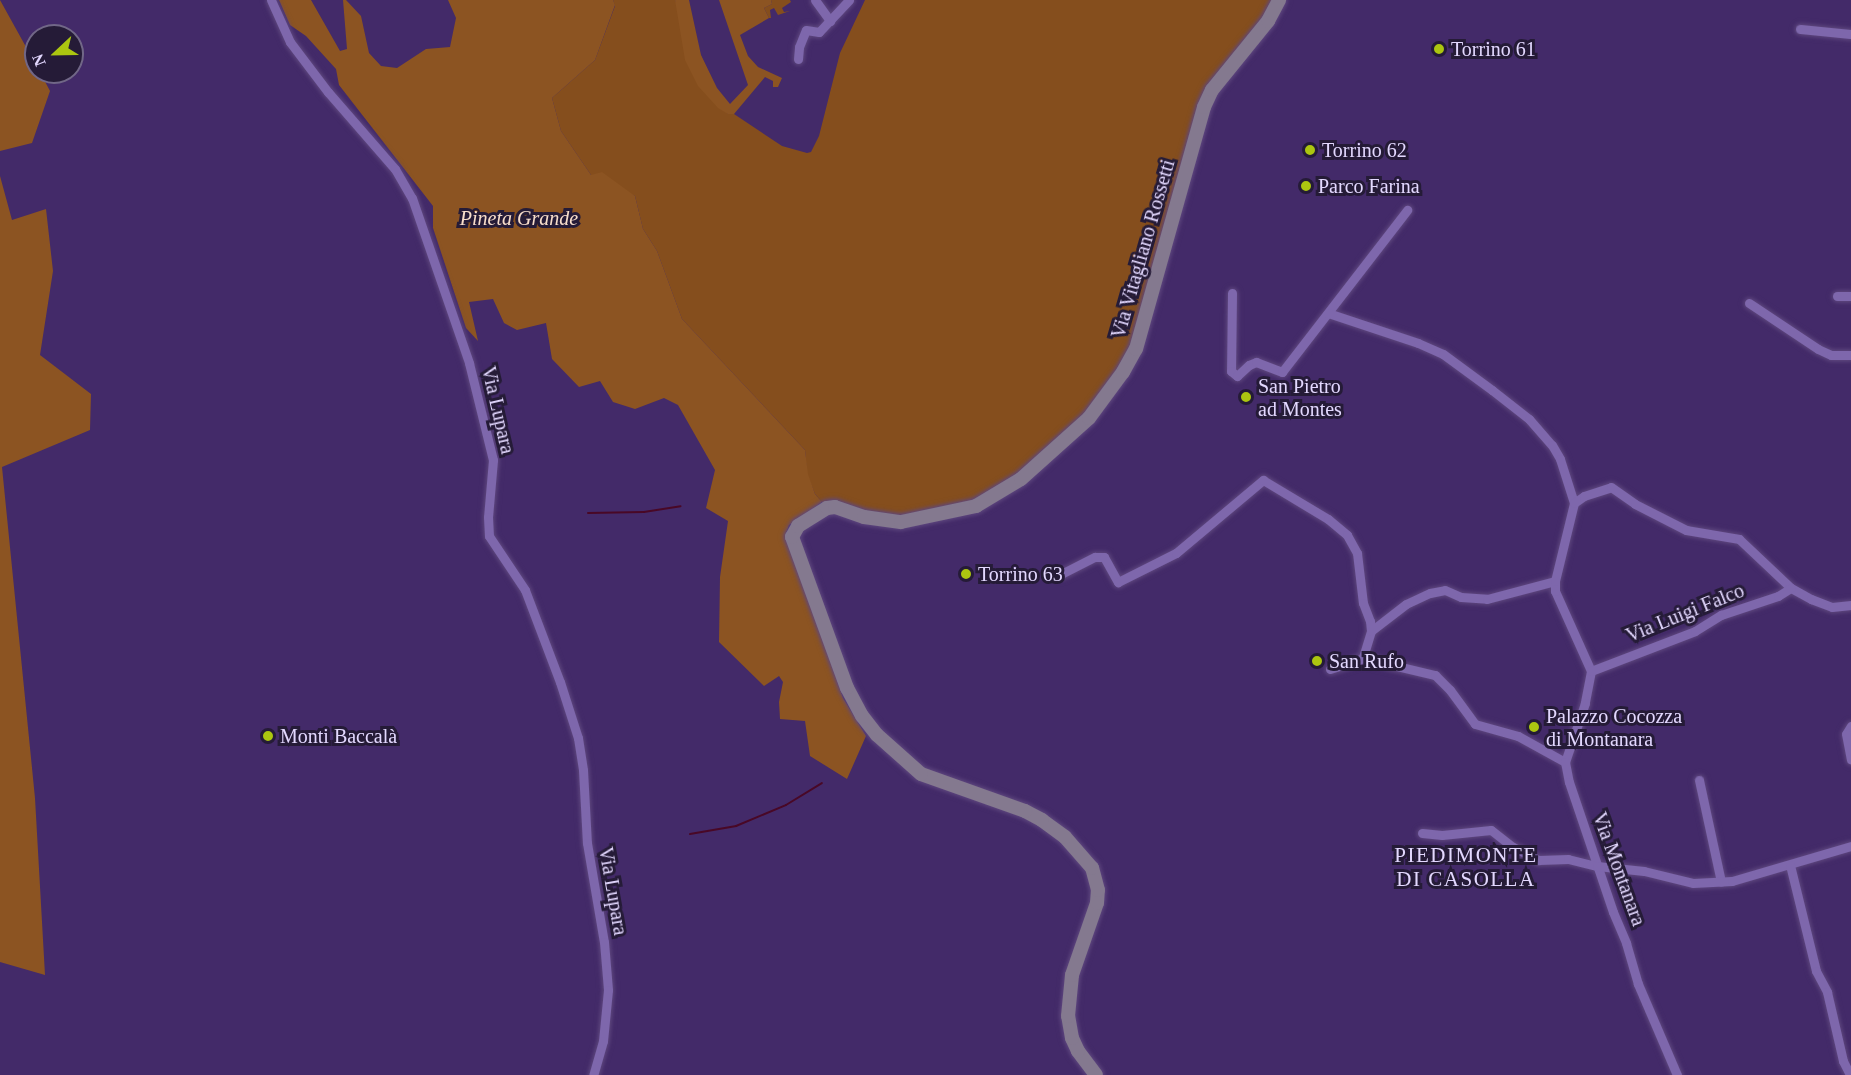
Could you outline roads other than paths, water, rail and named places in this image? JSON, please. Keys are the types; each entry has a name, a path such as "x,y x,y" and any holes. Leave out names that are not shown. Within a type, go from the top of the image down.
{"street":[{"name":"Via Lupara","path":"272,0 290,42 328,92 395,170 412,198 469,363 493,460 488,517 489,536 525,590 560,682 578,738 583,770 587,843 604,942 608,990 603,1041 593,1075"},
{"path":"814,0 830,21"},
{"path":"798,59 799,47 806,30 818,33 849,0"},
{"name":"Via Vitagliano Rossetti","path":"1096,1075 1078,1051 1072,1038 1068,1016 1072,975 1097,903 1098,890 1092,868 1065,837 1042,820 1025,811 921,774 877,735 862,716 847,688 792,537 798,526 827,508 835,507 864,518 901,522 976,506 1021,479 1089,418 1123,372 1136,349 1204,107 1212,90 1268,21 1279,0"},
{"path":"1800,29 1851,34"},
{"path":"1232,292 1230,367 1237,376 1252,362 1277,371 1286,369 1407,210"},
{"path":"1837,296 1851,296"},
{"path":"1749,303 1818,349 1832,355 1851,356"},
{"path":"1328,313 1443,354 1528,419 1552,445 1560,459 1574,503 1555,581 1555,591 1591,671 1585,703 1565,762 1518,736 1474,724 1450,690 1435,675 1363,658 1330,669"},
{"path":"1061,574 1095,557 1104,557 1118,582 1176,553 1263,480 1347,535 1357,553 1364,603 1370,621 1371,631 1363,658"},
{"path":"1574,503 1584,496 1611,487 1635,504 1686,530 1739,539 1791,588 1822,604 1832,607 1851,605"},
{"path":"1371,631 1406,604 1430,592 1444,590 1461,597 1487,599 1555,581"},
{"name":"Via Luigi Falco","path":"1591,671 1695,631 1721,615 1778,596 1791,588"},
{"path":"1851,726 1846,734 1851,760"},
{"name":"Via Montanara","path":"1565,762 1569,782 1626,943 1638,984 1677,1075"},
{"path":"1699,780 1721,882"},
{"path":"1422,833 1442,835 1491,830 1513,847 1539,860 1568,859 1597,866 1644,871 1693,883 1721,882 1790,865 1851,846"},
{"path":"1790,865 1816,971 1827,992 1843,1061 1850,1075"}],"waterway":[{"path":"588,513 644,512 681,506"},
{"path":"690,834 736,826 786,805 822,783"}],"place":[{"name":"Torrino 61","path":"1439,49"},
{"name":"Torrino 62","path":"1310,150"},
{"name":"Parco Farina","path":"1306,186"},
{"name":"San Pietro ad Montes","path":"1246,397"},
{"name":"Torrino 63","path":"966,574"},
{"name":"San Rufo","path":"1317,661"},
{"name":"Palazzo Cocozza di Montanara","path":"1534,727"},
{"name":"Monti Baccalà","path":"268,736"}],"district":[{"name":"PIEDIMONTE DI CASOLLA","path":"1466,867"}],"park label":[{"name":"Pineta Grande","path":"519,218"}]}
